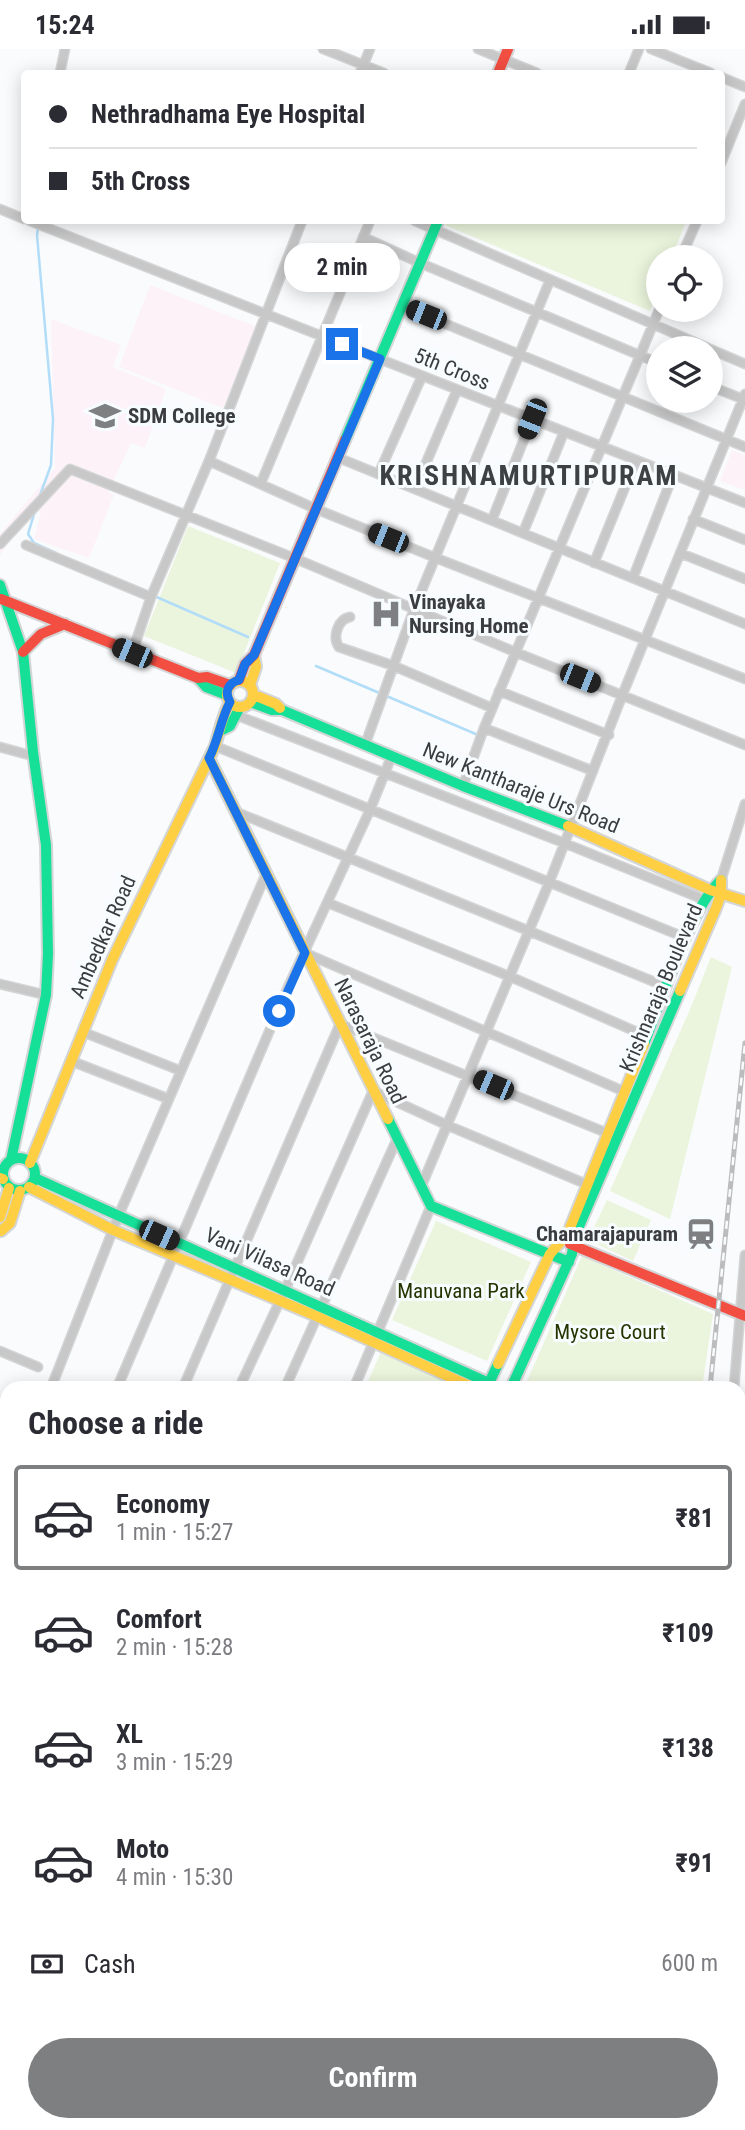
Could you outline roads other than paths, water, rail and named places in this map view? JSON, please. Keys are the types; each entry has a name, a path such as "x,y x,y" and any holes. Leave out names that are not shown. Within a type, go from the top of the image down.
{"main road":[{"name":"Ambedkar Road","path":"30,1163 118,948 220,731 230,726 245,664 254,655 436,225"},
{"path":"0,585 23,652 33,756 46,845 48,954 46,995 4,1168 16,1183 10,1223 0,1231"},
{"name":"New Kantharaje Urs Road","path":"4,600 132,653 198,678 207,677 239,696 276,704 282,710 365,745 570,827 712,895 745,901"},
{"path":"23,652 30,641 44,631 65,624"},
{"name":"Narasaraja Road","path":"209,758 430,1206"},
{"name":"Krishnaraja Boulevard","path":"489,1381 550,1254 568,1233 685,938 721,880"},
{"name":"Krishnaraja Boulevard","path":"513,1381 569,1262 574,1238 712,895"},
{"path":"0,1231 0,1217 16,1183 35,1172 30,1163 21,1158 6,1162"},
{"name":"Vani Vilasa Road","path":"16,1183 118,1217 234,1267 285,1290 372,1342 458,1381"},
{"name":"Vani Vilasa Road","path":"16,1183 113,1230 279,1301 378,1329 479,1381"},
{"path":"430,1206 569,1262"},
{"path":"561,1241 742,1315"}],"street":[{"path":"61,70 65,49"},
{"path":"323,49 362,69 370,49"},
{"path":"478,49 506,54 532,70"},
{"path":"630,70 639,49"},
{"path":"651,49 704,70"},
{"path":"725,80 745,87"},
{"path":"725,147 745,104"},
{"path":"0,209 21,218"},
{"name":"5th Cross","path":"39,224 745,503"},
{"path":"132,653 150,601 209,461 301,224"},
{"path":"261,483 369,224"},
{"path":"686,245 696,224"},
{"path":"436,225 550,280 679,336"},
{"path":"363,237 646,358"},
{"path":"365,745 414,609 550,280"},
{"path":"402,306 745,447"},
{"path":"463,786 492,708 652,324"},
{"path":"723,355 745,364"},
{"path":"379,473 422,376"},
{"path":"415,489 457,390"},
{"path":"421,1188 550,884 622,696 744,398 723,391"},
{"path":"492,520 532,419"},
{"path":"523,533 564,432"},
{"path":"339,458 745,624"},
{"path":"594,562 636,460"},
{"path":"209,461 436,558 745,679"},
{"path":"0,544 70,469 294,558 515,652 745,745"},
{"path":"633,578 673,475"},
{"path":"693,519 745,540"},
{"path":"26,545 150,601"},
{"path":"680,553 745,579"},
{"path":"350,617 342,621 335,635 339,647 394,666 492,708"},
{"path":"499,691 609,735"},
{"path":"239,696 385,773 712,895"},
{"path":"484,728 593,771"},
{"path":"215,746 685,938"},
{"path":"0,747 33,756"},
{"path":"120,1381 392,755"},
{"path":"721,880 745,804"},
{"path":"236,812 667,987"},
{"path":"54,1381 118,1217 266,874"},
{"path":"328,902 646,1036"},
{"path":"305,953 623,1091"},
{"path":"0,984 46,995"},
{"path":"186,1381 340,1024 607,1133"},
{"path":"83,1032 181,1071"},
{"path":"71,1061 169,1100"},
{"path":"242,1381 373,1091 586,1184"},
{"path":"288,1381 397,1139"},
{"path":"357,1381 430,1206"},
{"path":"735,1381 745,1255"},
{"path":"0,1351 38,1367"}],"waterway":[{"path":"39,224 37,235 53,419 51,465 39,498"},
{"path":"35,511 28,534 34,543 56,553"},
{"path":"152,595 248,637"},
{"path":"316,666 478,735"}],"railway":[{"path":"711,1381 745,1043"}],"place":[{"name":"SDM College","path":"105,416"},
{"name":"Vinayaka Nursing Home","path":"386,614"},
{"name":"Chamarajapuram","path":"701,1234"}],"district":[{"name":"KRISHNAMURTIPURAM","path":"529,475"}],"park label":[{"name":"Manuvana Park","path":"461,1291"},
{"name":"Mysore Court","path":"610,1332"}]}
